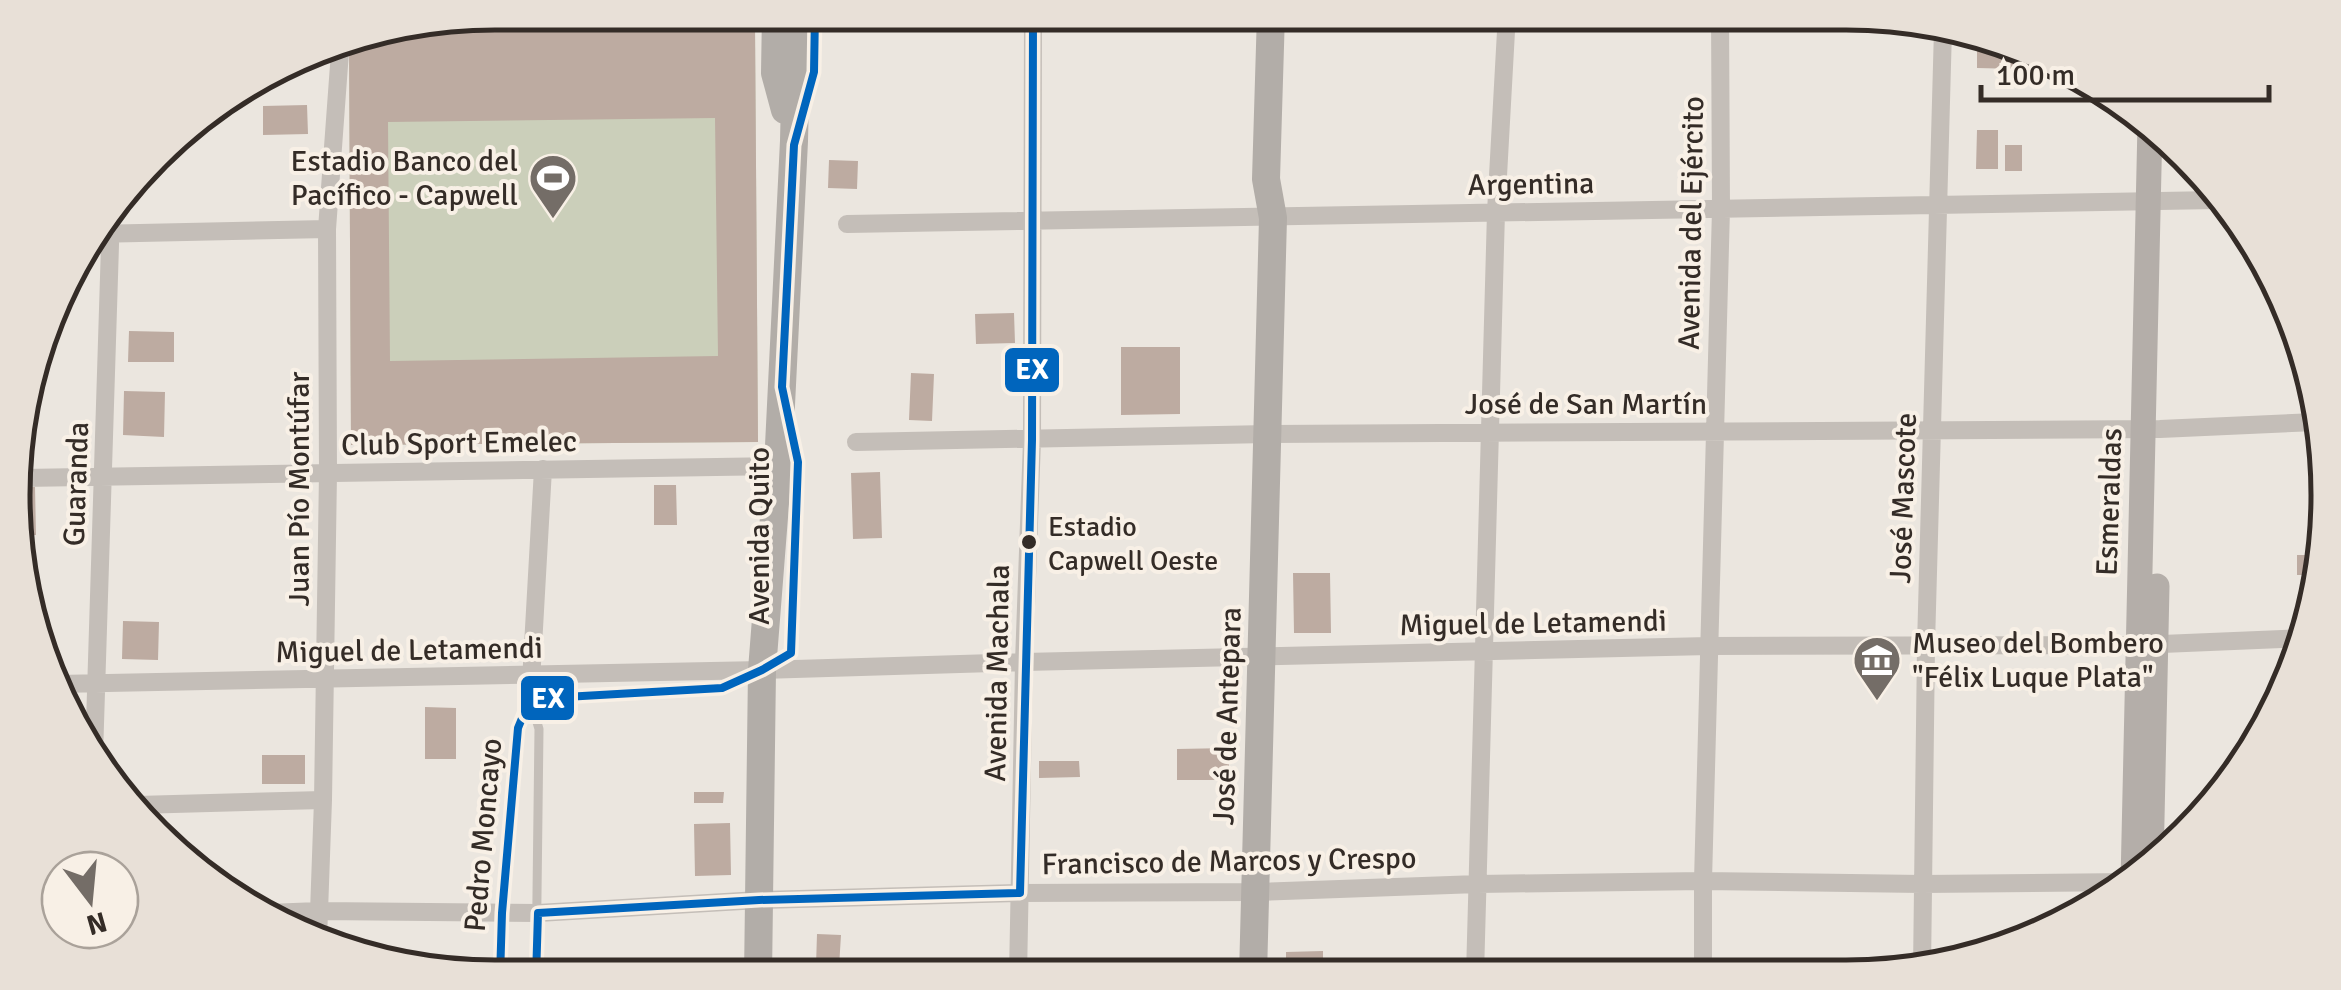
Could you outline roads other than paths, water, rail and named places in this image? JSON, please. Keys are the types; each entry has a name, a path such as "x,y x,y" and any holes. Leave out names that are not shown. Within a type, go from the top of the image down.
{"main road":[{"name":"Avenida Quito","path":"776,30 775,72 794,143"},
{"name":"Avenida Quito","path":"758,960 762,670 778,466 797,30"},
{"name":"José de Antepara","path":"1253,960 1273,218 1266,179 1270,30"},
{"name":"José de Antepara","path":"1273,218 1282,179 1286,30"},
{"name":"Esmeraldas","path":"2133,861 2147,645 2156,202 2152,144"},
{"name":"Esmeraldas","path":"2156,202 2162,153"},
{"name":"Esmeraldas","path":"2147,645 2151,847"}],"street":[{"name":"Avenida Machala","path":"1018,960 1032,440 1033,30"},
{"path":"1475,960 1496,212 1506,30"},
{"name":"Avenida del Ejército","path":"1703,960 1721,209 1720,30"},
{"name":"José Mascote","path":"1922,954 1926,645 1943,40"},
{"name":"Juan Pío Montúfar","path":"318,926 328,473 327,229 340,57"},
{"name":"Argentina","path":"846,224 2206,200"},
{"path":"110,234 327,229"},
{"name":"Guaranda","path":"95,733 104,476 102,246"},
{"name":"José de San Martín","path":"856,442 1268,434 2152,429 2305,422"},
{"name":"Club Sport Emelec","path":"31,478 778,466"},
{"name":"Pedro Moncayo","path":"530,699 543,469"},
{"name":"Miguel de Letamendi","path":"70,684 1710,646 2147,645 2288,639"},
{"path":"148,805 323,800"},
{"name":"Francisco de Marcos y Crespo","path":"289,912 538,913 759,900 1020,892 1254,892 1478,884 2104,882"}],"lane":[{"name":"Avenida Quito","path":"794,143 814,72 815,30"},
{"name":"Avenida Quito","path":"762,670 791,653 798,462 782,387"},
{"name":"Miguel de Letamendi","path":"530,699 722,688 762,670"},
{"name":"Pedro Moncayo","path":"530,699 539,729 537,960"},
{"name":"Pedro Moncayo","path":"501,960 518,728 530,699"}],"place":[{"name":"Estadio Banco del Pacífico - Capwell","path":"553,220"},
{"name":"Estadio Capwell Oeste","path":"1029,542"},
{"name":"Museo del Bombero \"Félix Luque Plata\"","path":"1877,702"}]}
